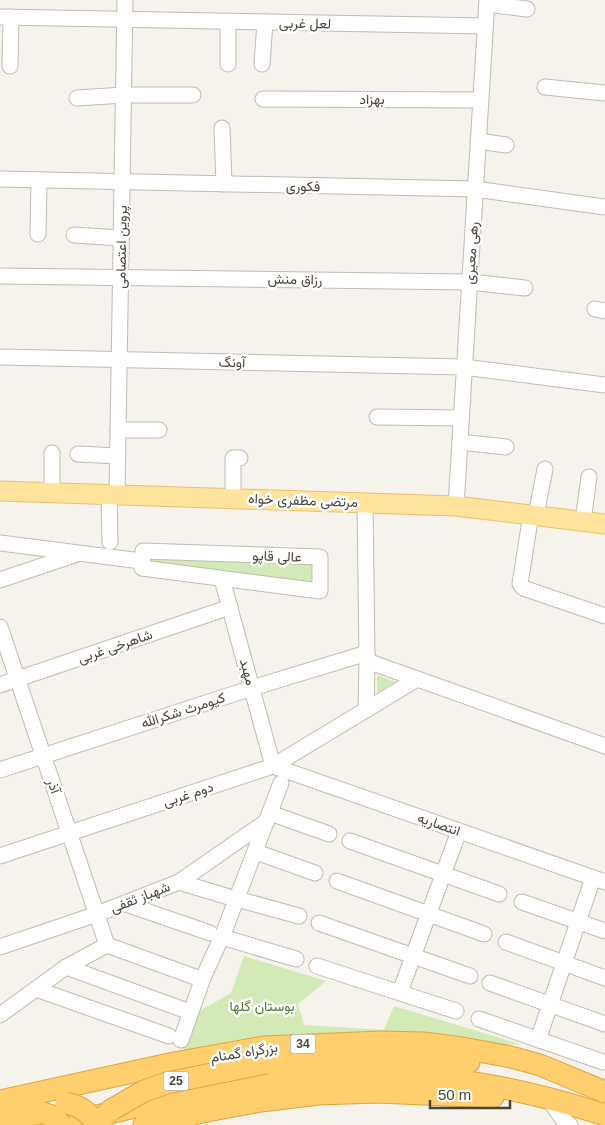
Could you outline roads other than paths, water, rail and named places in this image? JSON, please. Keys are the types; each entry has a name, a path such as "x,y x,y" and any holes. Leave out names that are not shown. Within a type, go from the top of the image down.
{"highway":[{"name":"بزرگراه گمنام","path":"0,1101 174,1063 264,1047 319,1043 423,1043 462,1048 540,1065 604,1092"},
{"name":"25","path":"0,1108 46,1100 75,1105 87,1112 96,1125 111,1110 144,1091 167,1083 266,1063 326,1058 374,1057 466,1061 528,1070 604,1092"},
{"path":"0,1118 54,1121 267,1081 380,1074 460,1080 507,1088 552,1098 605,1115"},
{"path":"144,1125 225,1107 318,1094 378,1092 500,1098 552,1098 582,1119 596,1125"}],"main road":[{"name":"مرتضی مظفری خواه","path":"0,491 456,506 605,524"}],"street":[{"name":"پروین اعتصامی","path":"110,542 118,456 125,0"},
{"path":"487,2 527,9"},
{"name":"رهی معیری","path":"456,506 487,2"},
{"name":"لعل غربی","path":"6,17 485,26"},
{"path":"6,17 10,66"},
{"path":"228,21 228,64"},
{"path":"262,64 265,22"},
{"path":"545,87 605,93"},
{"path":"77,98 124,95 193,95"},
{"name":"بهزاد","path":"263,99 481,100"},
{"path":"222,128 224,184"},
{"path":"478,141 506,145"},
{"name":"فکوری","path":"0,179 475,189 605,207"},
{"path":"38,234 39,180"},
{"path":"74,235 121,238"},
{"name":"رزاق منش","path":"0,276 470,282 525,288"},
{"name":"آونگ","path":"0,357 464,366 605,385"},
{"path":"377,416 461,418"},
{"path":"118,430 160,430"},
{"path":"460,442 506,447"},
{"path":"52,453 52,493"},
{"path":"78,454 118,456"},
{"path":"233,498 233,458 240,458"},
{"path":"545,469 533,515 520,584 523,588 605,616"},
{"path":"583,521 589,477"},
{"path":"365,502 366,710"},
{"path":"0,543 141,561"},
{"name":"عالی قاپو","path":"142,551 320,557 320,592 142,568 141,561 142,551"},
{"path":"0,580 79,553"},
{"name":"مهبد","path":"222,578 273,766"},
{"name":"شاهرخی غربی","path":"0,685 230,607"},
{"name":"آذر","path":"0,627 107,945"},
{"path":"367,657 417,679 605,746"},
{"name":"کیومرث شکرالله","path":"0,770 252,688 367,657"},
{"name":"دوم غربی","path":"0,856 273,766 417,679"},
{"name":"انتصاریه","path":"273,766 599,880"},
{"path":"36,989 175,1038 190,1012 233,898 256,852 281,783"},
{"path":"269,817 329,834"},
{"name":"شهباز ثقفی","path":"0,947 126,904 179,882 269,817"},
{"path":"400,992 459,831"},
{"path":"350,841 499,894"},
{"path":"256,852 315,873"},
{"path":"336,880 484,934"},
{"path":"538,1040 578,922 599,880"},
{"path":"179,882 299,916"},
{"path":"522,902 605,931"},
{"path":"126,904 217,939 296,959"},
{"path":"319,923 470,976"},
{"path":"506,942 605,978"},
{"path":"0,1015 66,967 107,945 195,977"},
{"path":"317,966 456,1011"},
{"path":"66,967 190,1012"},
{"path":"490,983 605,1024"},
{"path":"479,1019 603,1062"},
{"path":"552,1098 561,1117 570,1125"}],"park label":[{"name":"بوستان گلها","path":"262,1006"}]}
